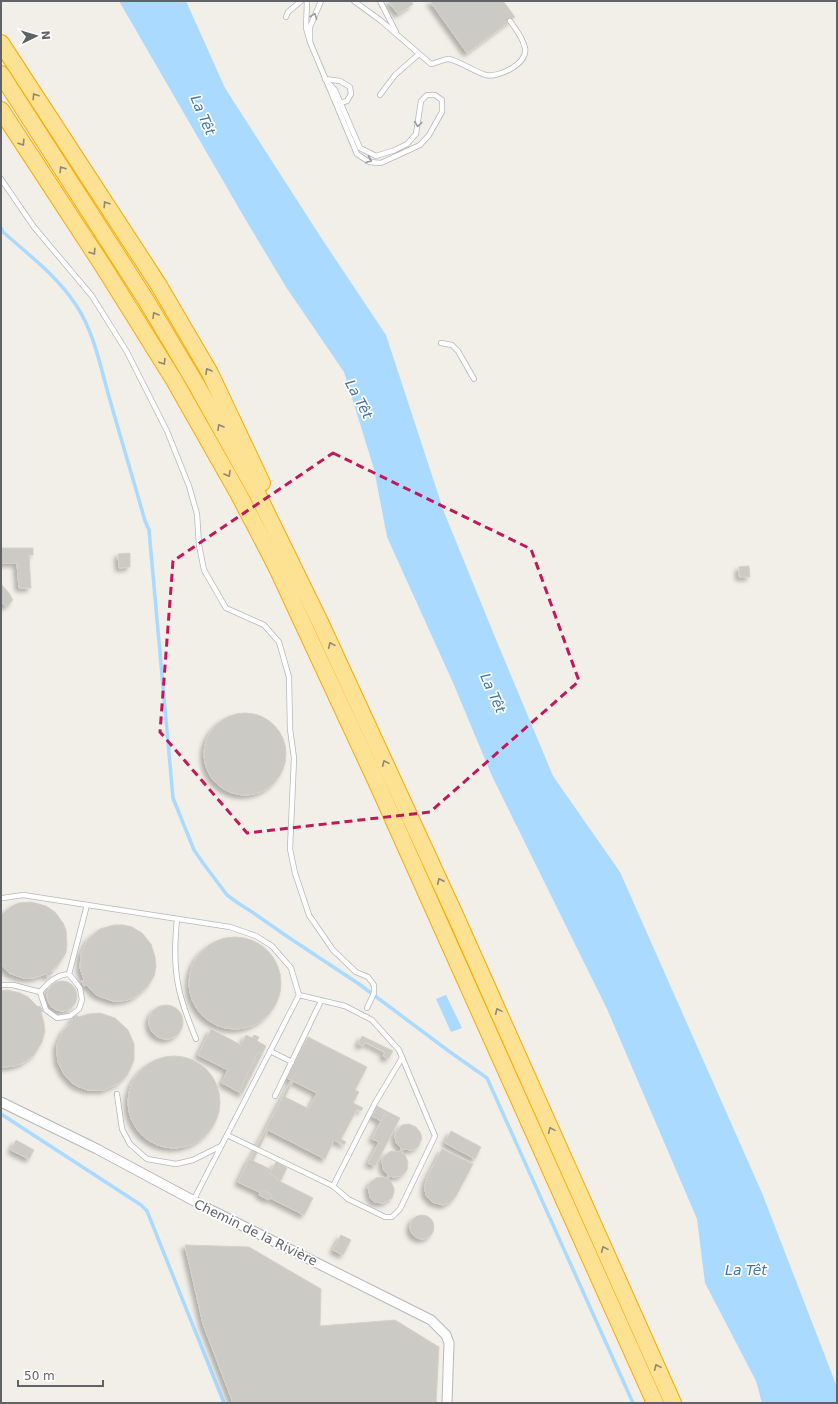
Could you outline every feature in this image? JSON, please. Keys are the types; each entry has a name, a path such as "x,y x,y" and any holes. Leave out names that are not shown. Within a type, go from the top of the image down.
{"highway":[{"path":"1,43 158,284 210,373 257,470 321,624"},
{"path":"1,74 146,300 196,384 257,493 321,624 456,917 673,1403"},
{"path":"1,110 103,266 174,380 238,493 272,559 376,781 655,1403"}],"street":[{"name":"Chemin de la Rivière","path":"1,1102 98,1149 193,1201 431,1320 446,1336 449,1343 447,1403"}],"lane":[{"path":"286,16 288,12 301,1"},
{"path":"307,1 306,28 310,42 325,79 357,154 369,162 381,163 420,145 429,135 442,112 442,100 435,95 427,95 421,101 416,134 407,144 395,150 376,156 360,148 335,90 325,79"},
{"path":"310,42 310,27 320,1"},
{"path":"354,1 380,20 431,64 449,59 487,76 511,70 520,62 525,49 520,36 510,21"},
{"path":"380,1 397,36"},
{"path":"380,95 395,75 419,54"},
{"path":"325,79 340,81 350,87 351,94 347,101 340,103"},
{"path":"1,179 34,227 92,296 127,352 167,430 189,486 197,514 199,545 204,570 226,608 264,625 279,642 288,677 290,729 294,758 290,849 295,873 309,915 333,950 356,972 368,977 374,985 374,993 367,1008"},
{"path":"441,344 452,345 458,351 474,379"},
{"path":"3,898 23,895 230,927 256,936 272,946 291,968 299,995 193,1201"},
{"path":"69,974 86,905"},
{"path":"177,919 175,941 178,983 196,1039"},
{"path":"40,992 46,1010 57,1018 70,1016 79,1009 82,1000 80,988 69,974"},
{"path":"40,992 51,980 62,975 69,974"},
{"path":"1,985 13,985 40,992"},
{"path":"227,1136 333,1186 348,1199 385,1217 392,1217 400,1209 434,1136 399,1050 372,1020 345,1006 299,995"},
{"path":"275,1096 321,1001"},
{"path":"270,1051 292,1062"},
{"path":"333,1186 375,1103 402,1058"},
{"path":"117,1094 122,1129 130,1144 147,1159 176,1164 193,1160 222,1146"}],"highlighted area":[{"path":"333,453 531,549 579,681 430,812 247,833 160,732 173,561"}],"water":[{"name":"La Têt","path":"119,1 186,1 225,88 386,335 444,512 553,776 620,872 762,1193 837,1387 837,1403 762,1403 756,1381 705,1283 697,1219 607,1009 492,776 454,685 387,537 374,469 344,372 286,287"},
{"path":"446,995 462,1028 451,1032 436,999"}],"building":[{"path":"388,1 411,1 413,4 398,14"},
{"path":"430,1 503,1 515,17 467,53"},
{"path":"1,548 33,548 33,555 29,555 31,588 19,588 17,563 1,563"},
{"path":"130,553 130,567 119,568 118,554"},
{"path":"749,566 750,577 739,577 739,567"},
{"path":"1,584 13,600 6,607 1,601"},
{"path":"245,713 261,717 274,725 282,738 286,754 282,770 274,783 261,791 245,795 229,791 216,783 208,770 204,754 208,738 216,725 229,717"},
{"path":"31,902 46,906 55,912 66,930 66,953 58,965 51,971 53,973 47,977 46,974 34,978 23,978 9,973 1,965 1,915 12,906 19,903"},
{"path":"114,925 132,927 142,933 151,944 156,967 154,976 148,986 135,997 119,1001 113,1001 101,997 95,994 87,985 84,986 81,981 84,980 80,968 81,954 88,939 100,929"},
{"path":"235,937 253,940 268,950 278,965 281,983 278,1001 268,1016 253,1026 235,1029 217,1026 202,1016 192,1001 189,983 192,965 202,950 217,940"},
{"path":"62,981 73,985 77,996 73,1007 62,1011 51,1007 47,996 51,985"},
{"path":"7,990 20,993 28,997 38,1007 40,1006 43,1011 41,1012 45,1031 42,1042 34,1055 23,1063 14,1066 1,1067 1,991"},
{"path":"163,1005 169,1005 173,1006 180,1012 183,1022 182,1029 176,1036 169,1039 163,1039 159,1038 152,1032 149,1025 149,1019 150,1015 156,1008"},
{"path":"100,1013 115,1018 128,1030 134,1044 134,1060 128,1074 119,1083 104,1090 88,1090 72,1083 64,1074 58,1062 57,1045 63,1031 73,1020 72,1018 77,1015 78,1017"},
{"path":"211,1029 241,1045 246,1035 252,1038 254,1035 259,1037 257,1041 266,1046 262,1054 258,1052 239,1092 222,1083 228,1070 198,1055"},
{"path":"362,1036 393,1051 388,1059 383,1056 385,1052 365,1042 363,1046 358,1044"},
{"path":"308,1037 367,1067 355,1090 359,1092 353,1103 363,1108 361,1111 357,1109 341,1139 346,1142 344,1145 334,1140 325,1159 266,1129 283,1096 309,1109 317,1093 287,1078"},
{"path":"258,1052 262,1054 242,1094 239,1092"},
{"path":"174,1056 192,1059 207,1069 217,1084 220,1102 217,1120 207,1135 192,1145 174,1148 156,1145 141,1135 131,1120 128,1102 131,1084 141,1069 156,1059"},
{"path":"291,1080 293,1081 285,1097 283,1096"},
{"path":"377,1106 386,1111 381,1121 372,1116"},
{"path":"386,1111 400,1118 375,1166 368,1163 379,1142 372,1139"},
{"path":"409,1124 416,1127 420,1132 422,1138 420,1143 418,1147 412,1150 403,1149 402,1153 405,1155 408,1162 407,1170 401,1176 390,1176 388,1179 394,1188 392,1198 383,1203 374,1202 370,1197 368,1187 376,1178 386,1178 388,1175 383,1169 382,1160 384,1156 391,1151 400,1152 401,1148 396,1143 396,1132 402,1125"},
{"path":"266,1129 268,1130 253,1161 250,1159"},
{"path":"451,1131 481,1147 475,1159 445,1143"},
{"path":"16,1140 34,1150 29,1159 11,1150"},
{"path":"442,1149 473,1164 456,1196 449,1203 443,1205 432,1202 426,1195 425,1190 427,1178"},
{"path":"249,1159 272,1170 270,1174 278,1178 277,1180 313,1198 304,1215 270,1198 272,1195 262,1190 261,1193 238,1182"},
{"path":"276,1162 287,1168 280,1182 277,1180 278,1178 270,1174"},
{"path":"262,1190 272,1195 269,1200 259,1195"},
{"path":"422,1215 431,1218 434,1227 431,1236 422,1239 413,1236 410,1227 413,1218"},
{"path":"341,1235 351,1240 343,1255 333,1250"},
{"path":"185,1245 249,1247 321,1289 320,1326 395,1320 439,1347 436,1403 233,1403 203,1324"}],"waterway":[{"path":"1,228 3,232 51,275 68,294 82,315 95,348 145,521 149,530 173,798 194,850 227,895 359,984 487,1078 633,1403"},
{"path":"1,1114 141,1205 147,1211 224,1403"}]}
